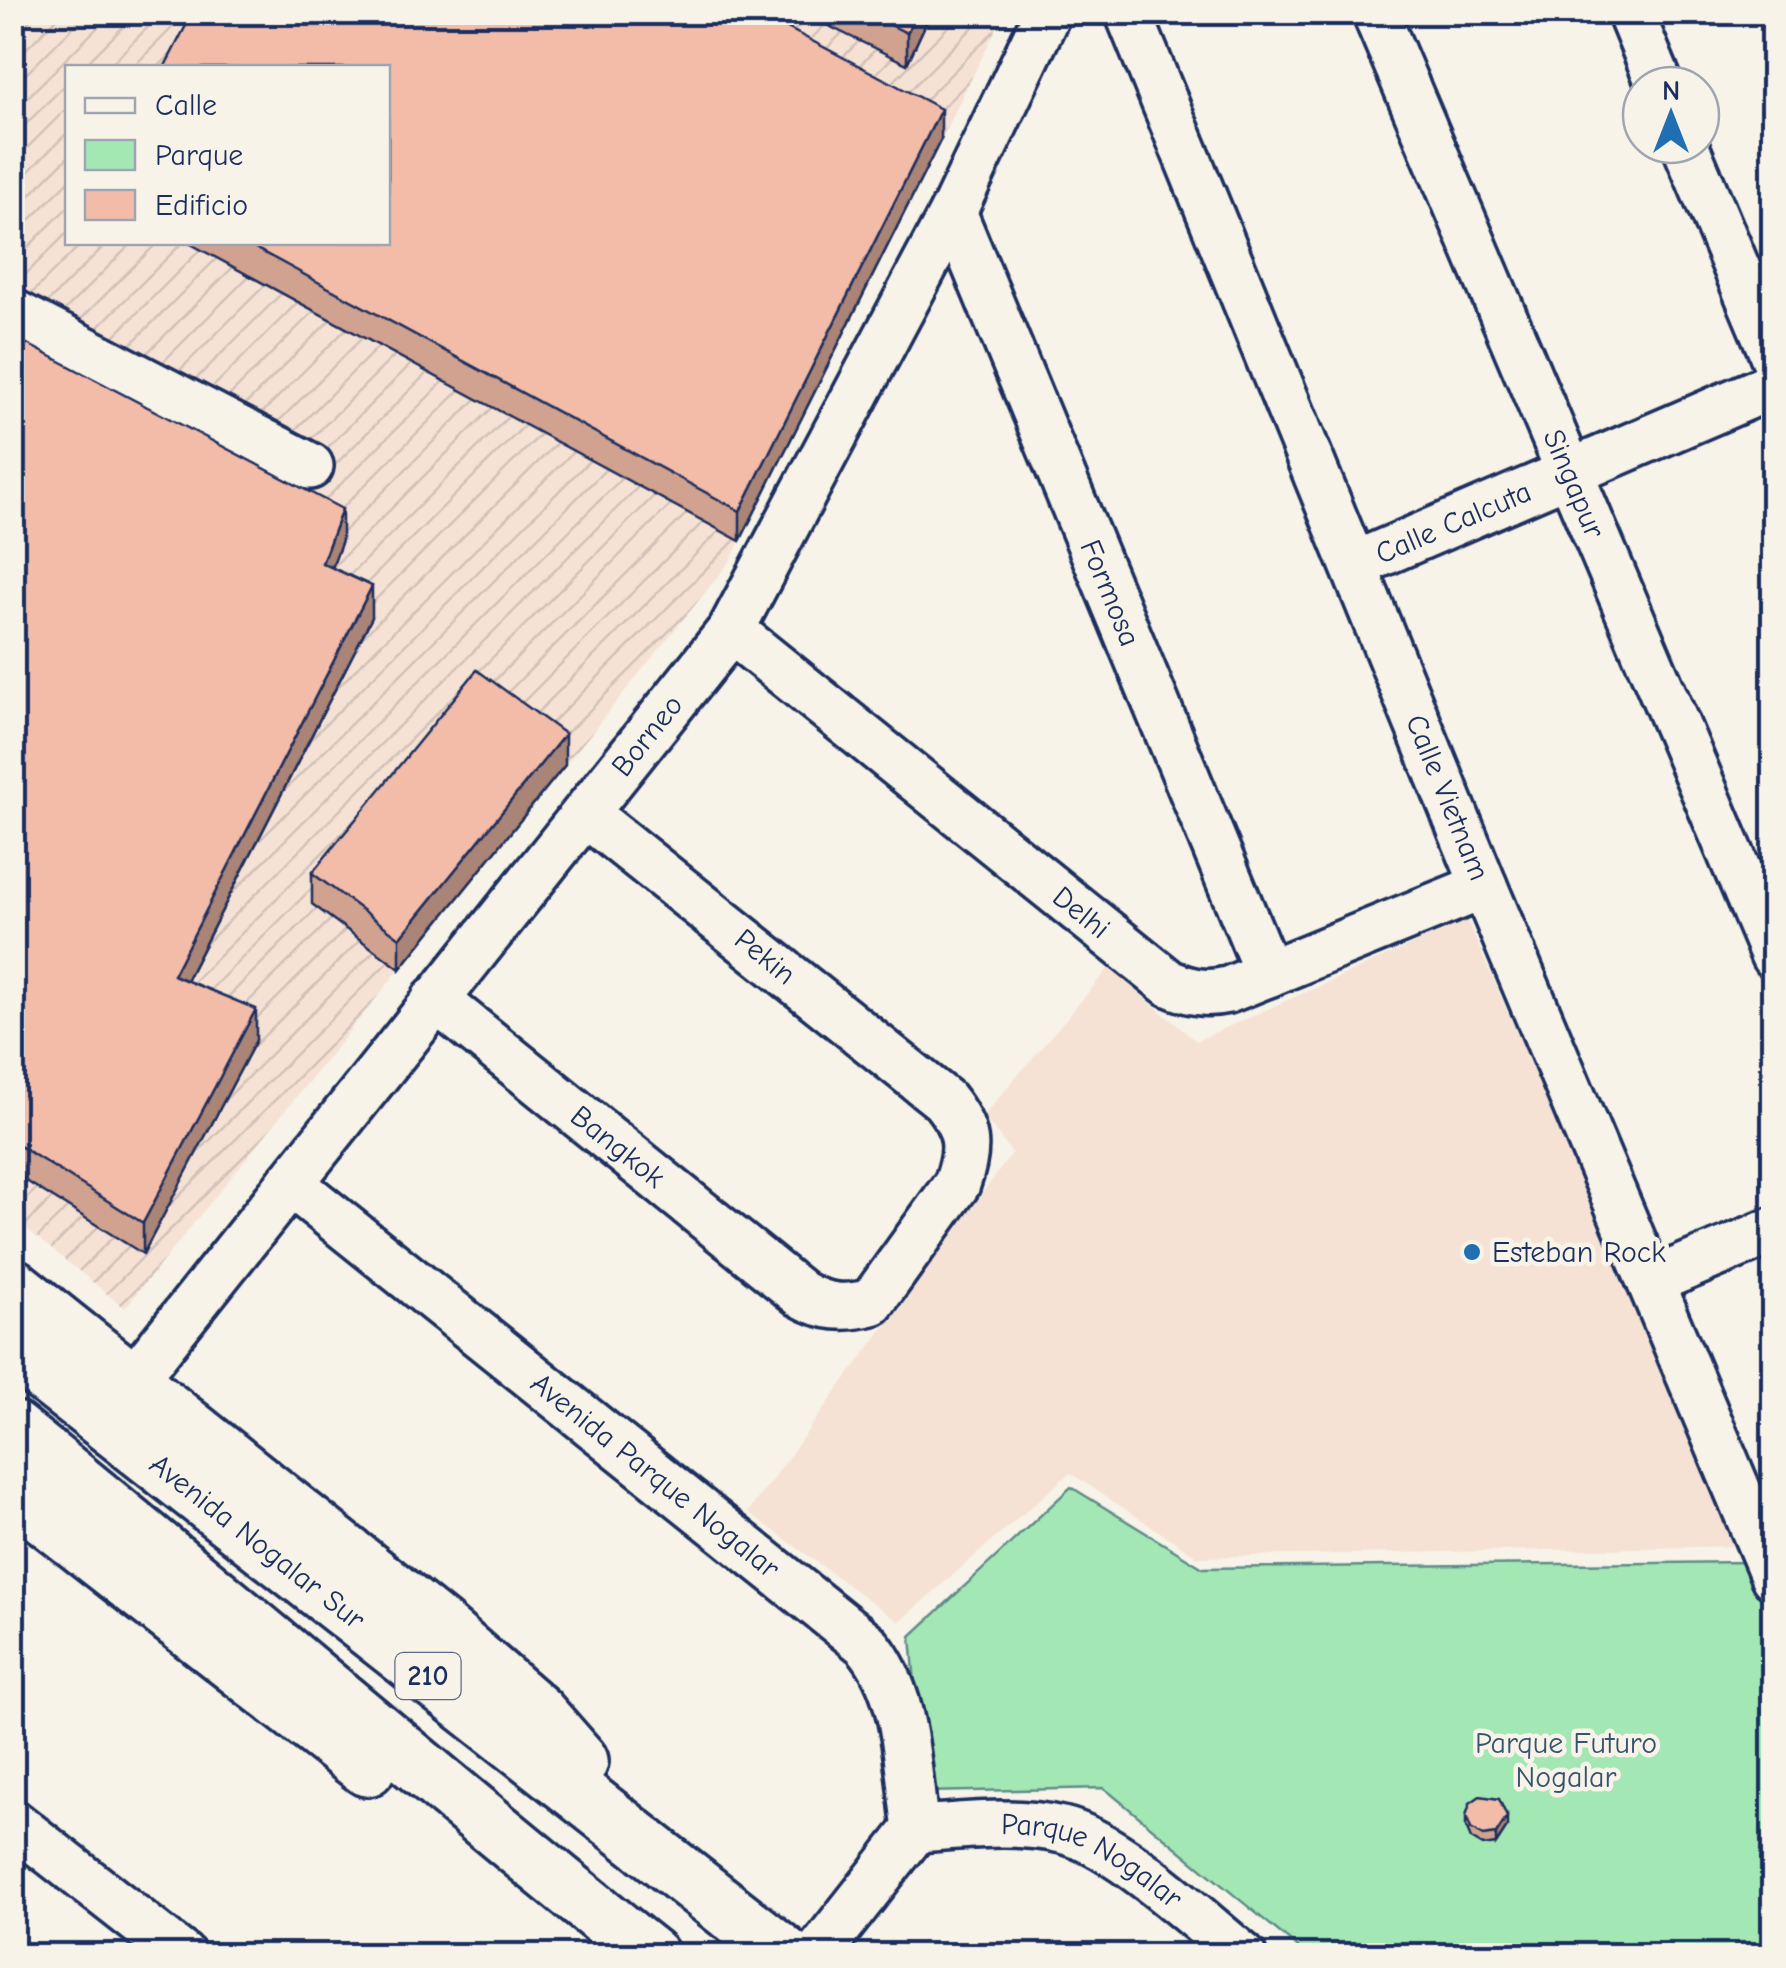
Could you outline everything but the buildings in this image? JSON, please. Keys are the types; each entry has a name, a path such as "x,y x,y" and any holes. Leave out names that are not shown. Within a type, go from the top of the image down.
{"highway":[{"path":"12,1286 440,1628 537,1712 589,1771 639,1839"},
{"name":"Avenida Nogalar Sur","path":"12,1349 786,1956"},
{"name":"210","path":"12,1429 651,1956"},
{"path":"18,1506 388,1784 451,1824 534,1863"}],"street":[{"name":"Borneo","path":"131,1383 731,630 953,212 1048,12"},
{"name":"Calle Vietnam","path":"1128,12 1484,886 1774,1577"},
{"name":"Singapur","path":"1374,12 1774,956"},
{"path":"1630,12 1652,65"},
{"path":"1694,165 1774,358"},
{"name":"Formosa","path":"953,212 1268,974"},
{"path":"12,312 310,466"},
{"name":"Calle Calcuta","path":"1354,565 1774,385"},
{"name":"Delhi","path":"731,630 1168,982 1189,992 1208,994 1268,974 1484,886"},
{"name":"Pekin","path":"586,814 944,1100 961,1122 965,1140 958,1184 872,1302 838,1307 818,1304 801,1294"},
{"name":"Bangkok","path":"435,999 801,1294"},
{"name":"Avenida Parque Nogalar","path":"290,1183 866,1644 879,1658 891,1684 916,1829"},
{"path":"1652,1281 1774,1230"},
{"path":"12,1822 183,1956"},
{"name":"Parque Nogalar","path":"916,1829 1006,1823 1052,1828 1085,1837 1120,1858 1243,1956"},
{"path":"816,1956 916,1829"}],"shaded area":[{"path":"27,12 1004,13 729,563 125,1308 13,1218 12,39"},
{"path":"1467,920 1744,1546 1198,1557 1070,1473 899,1622 748,1512 1012,1153 983,1116 1109,968 1196,1041"}],"green space":[{"name":"Parque Futuro Nogalar","path":"1071,1487 1203,1568 1749,1562 1773,1621 1773,1955 1307,1955 1104,1788 924,1792 911,1636"}],"place":[{"name":"Esteban Rock","path":"1472,1252"}]}
